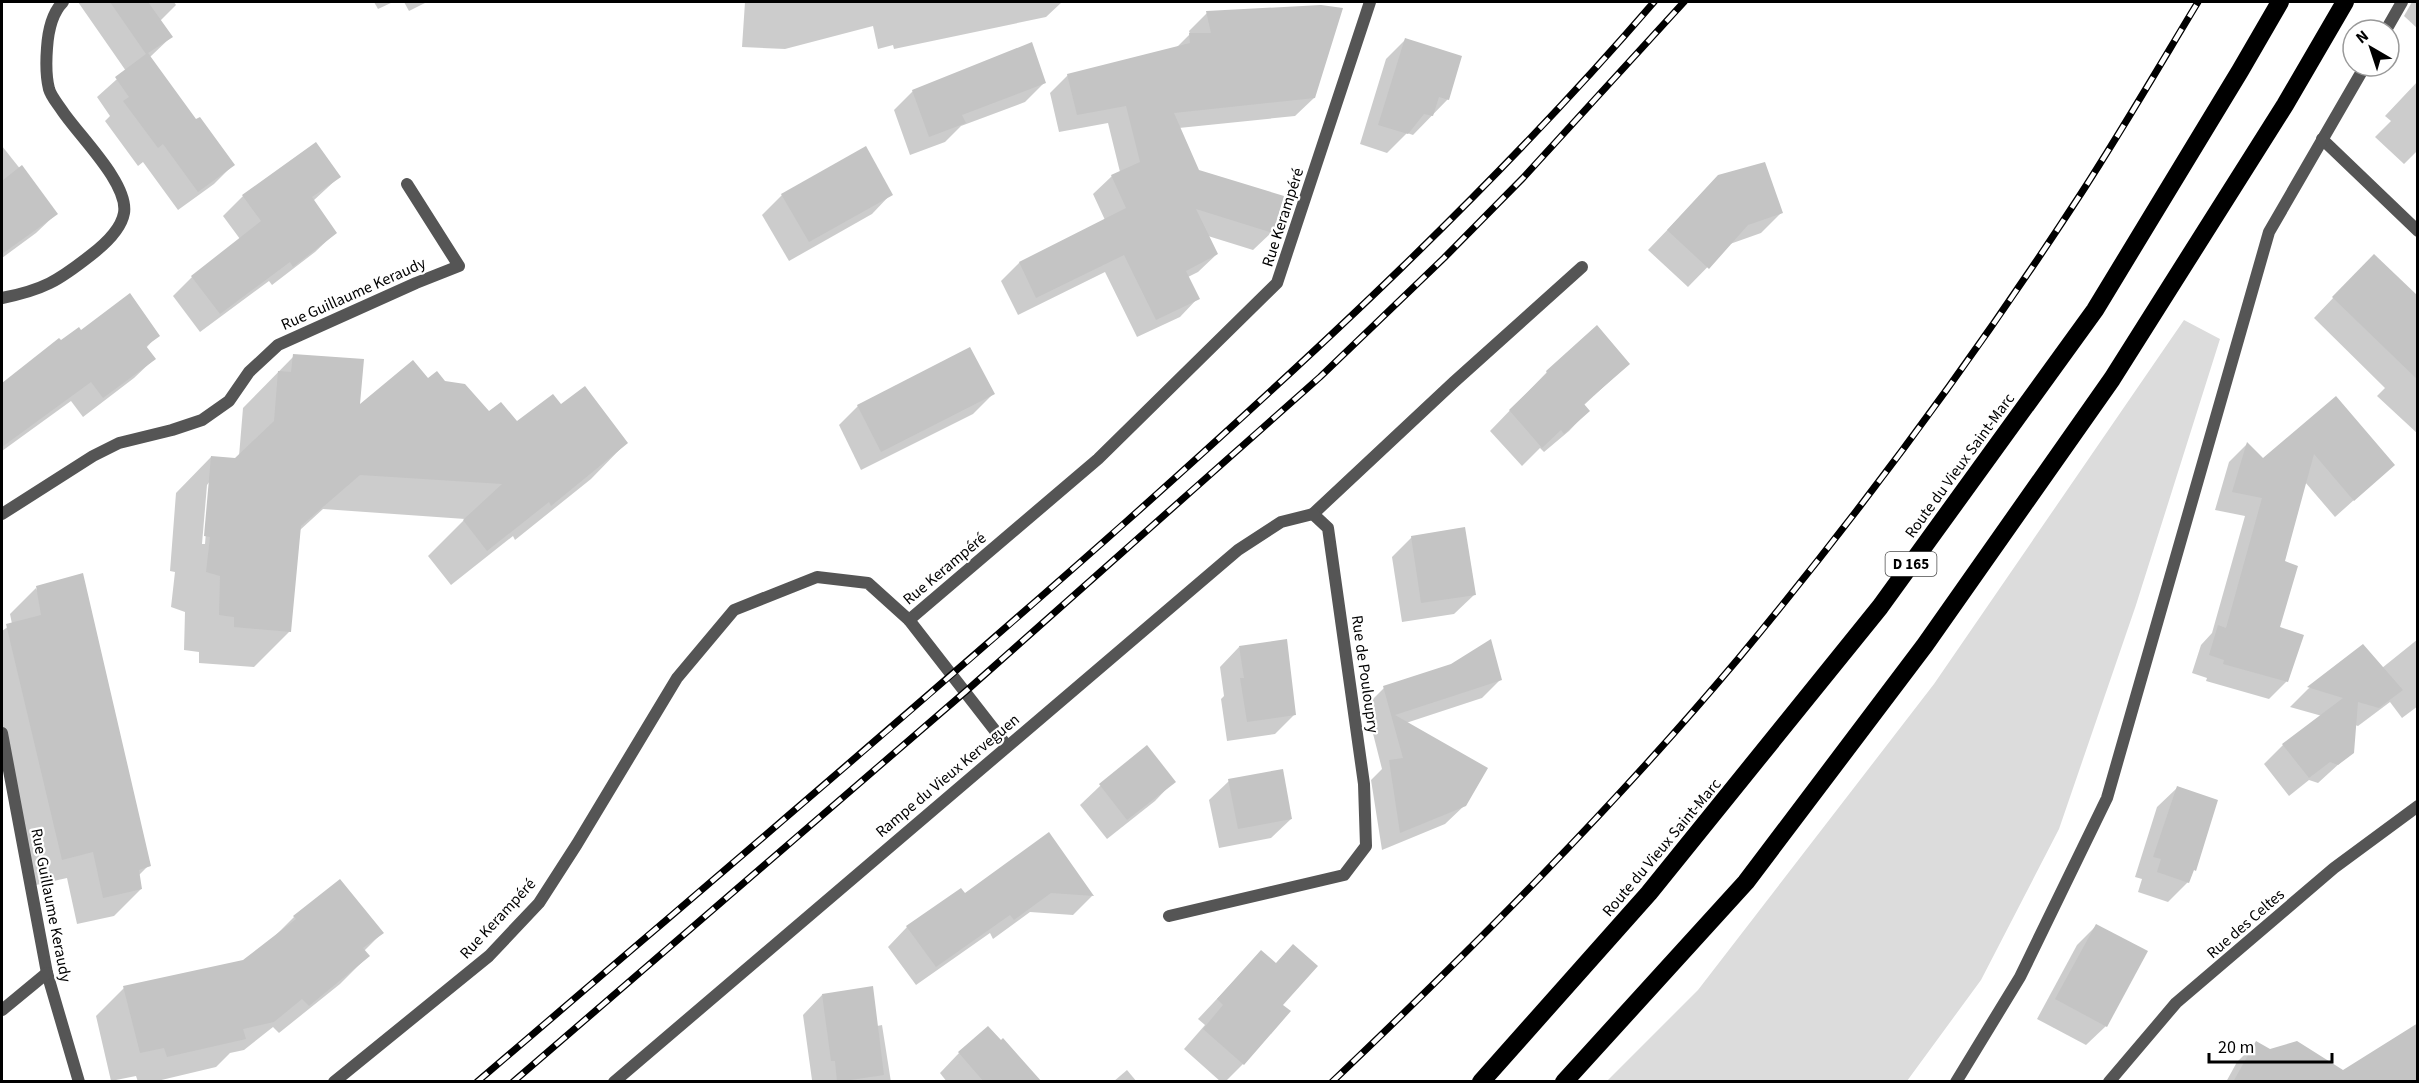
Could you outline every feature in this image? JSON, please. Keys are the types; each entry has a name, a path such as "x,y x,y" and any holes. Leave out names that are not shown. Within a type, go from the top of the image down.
{"highway":[{"name":"Route du Vieux Saint-Marc","path":"1481,1082 1649,893 1880,607 2095,310 2280,2"},
{"path":"1564,1082 1746,882 1925,645 2112,379 2285,105 2345,2"}],"street":[{"path":"2,298 32,292 63,277 105,244 117,229 124,214 124,199 116,182 68,120 50,90 46,62 48,35 59,6 63,2"},
{"name":"Rue Kerampéré","path":"334,1082 489,956 539,903 677,678 734,610 817,577 868,583 909,620 1098,459 1277,283 1370,2"},
{"path":"2393,18 2402,2"},
{"path":"1956,1082 2020,977 2107,798 2269,232 2358,78"},
{"path":"2322,139 2418,231"},
{"name":"Rue Guillaume Keraudy","path":"2,514 93,456 119,443 202,420 229,401 249,372 278,345 459,266 407,184"},
{"path":"1312,514 1582,267"},
{"name":"Rampe du Vieux Kerveguen","path":"614,1082 1238,550 1281,522 1312,514"},
{"name":"Rue de Pouloupry","path":"1169,916 1344,875 1366,846 1364,784 1328,528 1312,514"},
{"path":"909,620 1006,746"},
{"name":"Rue Guillaume Keraudy","path":"2,733 47,973 79,1082"},
{"name":"Rue des Celtes","path":"2114,1080 2176,1003 2334,868 2418,806"},
{"path":"2,1010 47,973"}],"shaded area":[{"path":"2184,320 2220,339 2136,605 2059,829 1981,980 1907,1081 1607,1081 1698,990 1934,684"}],"building":[{"path":"110,2 148,2 173,37 148,53 196,119 200,117 235,165 198,192 163,144 158,148 123,101 129,97 115,77 146,54"},
{"path":"1321,5 1343,8 1315,98 1174,113 1199,170 1284,196 1273,233 1196,209 1218,254 1186,271 1200,299 1156,320 1124,255 1036,298 1019,262 1126,208 1111,175 1140,162 1126,106 1077,115 1067,74 1190,43 1189,33 1211,33 1206,11"},
{"path":"1405,38 1462,56 1449,100 1439,97 1433,116 1424,114 1408,134 1378,125"},
{"path":"1032,42 1046,83 962,115 966,123 929,137 912,90"},
{"path":"316,142 341,177 312,197 337,233 293,267 290,262 220,314 191,276 261,221 242,195"},
{"path":"866,146 893,195 809,242 781,194"},
{"path":"1765,162 1783,213 1748,225 1709,269 1667,230 1718,175"},
{"path":"22,165 58,214 2,254 2,181"},
{"path":"2374,254 2418,296 2418,380 2332,297"},
{"path":"130,293 160,336 146,346 156,359 103,398 91,382 2,447 2,383 59,338 61,340 79,327 81,330"},
{"path":"1597,325 1630,364 1584,404 1590,411 1564,434 1561,430 1542,448 1509,410 1547,373 1546,371"},
{"path":"970,347 995,394 881,452 857,405"},
{"path":"293,354 364,359 360,404 413,360 428,378 437,371 445,381 465,384 489,411 501,402 517,421 553,394 561,404 585,386 628,443 551,506 549,502 487,551 463,520 502,484 360,475 301,526 291,632 234,627 234,617 219,615 220,576 206,572 210,537 204,536 211,456 235,458 274,421 278,371 291,372"},
{"path":"2336,396 2395,465 2354,501 2314,454 2285,561 2298,566 2280,627 2304,635 2288,682 2223,664 2224,660 2209,655 2218,625 2226,628 2262,498 2232,492 2247,442 2263,458"},
{"path":"1465,527 1476,595 1421,603 1411,536"},
{"path":"83,573 151,866 139,870 142,889 103,898 93,852 62,860 6,624 41,615 36,586"},
{"path":"1287,639 1296,715 1247,722 1240,678 1244,678 1239,646"},
{"path":"1491,639 1502,680 1395,715 1488,768 1466,806 1400,833 1389,760 1403,758 1383,686 1451,664"},
{"path":"2363,644 2403,690 2379,708 2358,702 2354,753 2338,765 2330,762 2309,778 2282,744 2343,698 2307,687"},
{"path":"1147,745 1176,782 1127,820 1099,784"},
{"path":"1283,769 1292,819 1238,829 1228,779"},
{"path":"2177,786 2218,800 2196,871 2194,870 2189,883 2157,872 2161,859 2153,857"},
{"path":"1049,832 1094,896 1051,893 1014,920 1010,915 936,967 906,926 961,888 965,893"},
{"path":"340,879 384,933 363,948 370,956 309,1006 302,999 274,1022 243,1029 246,1039 167,1057 164,1048 140,1053 123,986 243,960 296,919 293,916"},
{"path":"2096,924 2148,951 2107,1027 2055,999"},
{"path":"1293,944 1318,966 1283,1005 1291,1011 1244,1065 1203,1029 1223,1005 1217,999 1261,950 1276,963"},
{"path":"873,986 884,1075 837,1082 835,1061 831,1061 822,994"},
{"path":"2418,1023 2418,1082 2233,1082 2256,1041 2270,1049 2297,1041 2343,1070"},
{"path":"988,1026 1001,1040 1003,1038 1042,1082 984,1082 958,1052"}],"railway":[{"path":"477,1082 967,662 1265,396 1400,270 1465,205 1530,139 1654,2"},
{"path":"513,1082 965,692 1320,377 1444,258 1523,178 1684,2"},
{"path":"1332,1082 1438,980 1592,823 1690,715 1784,603 1917,431 2042,253 2097,169 2198,2"}]}
